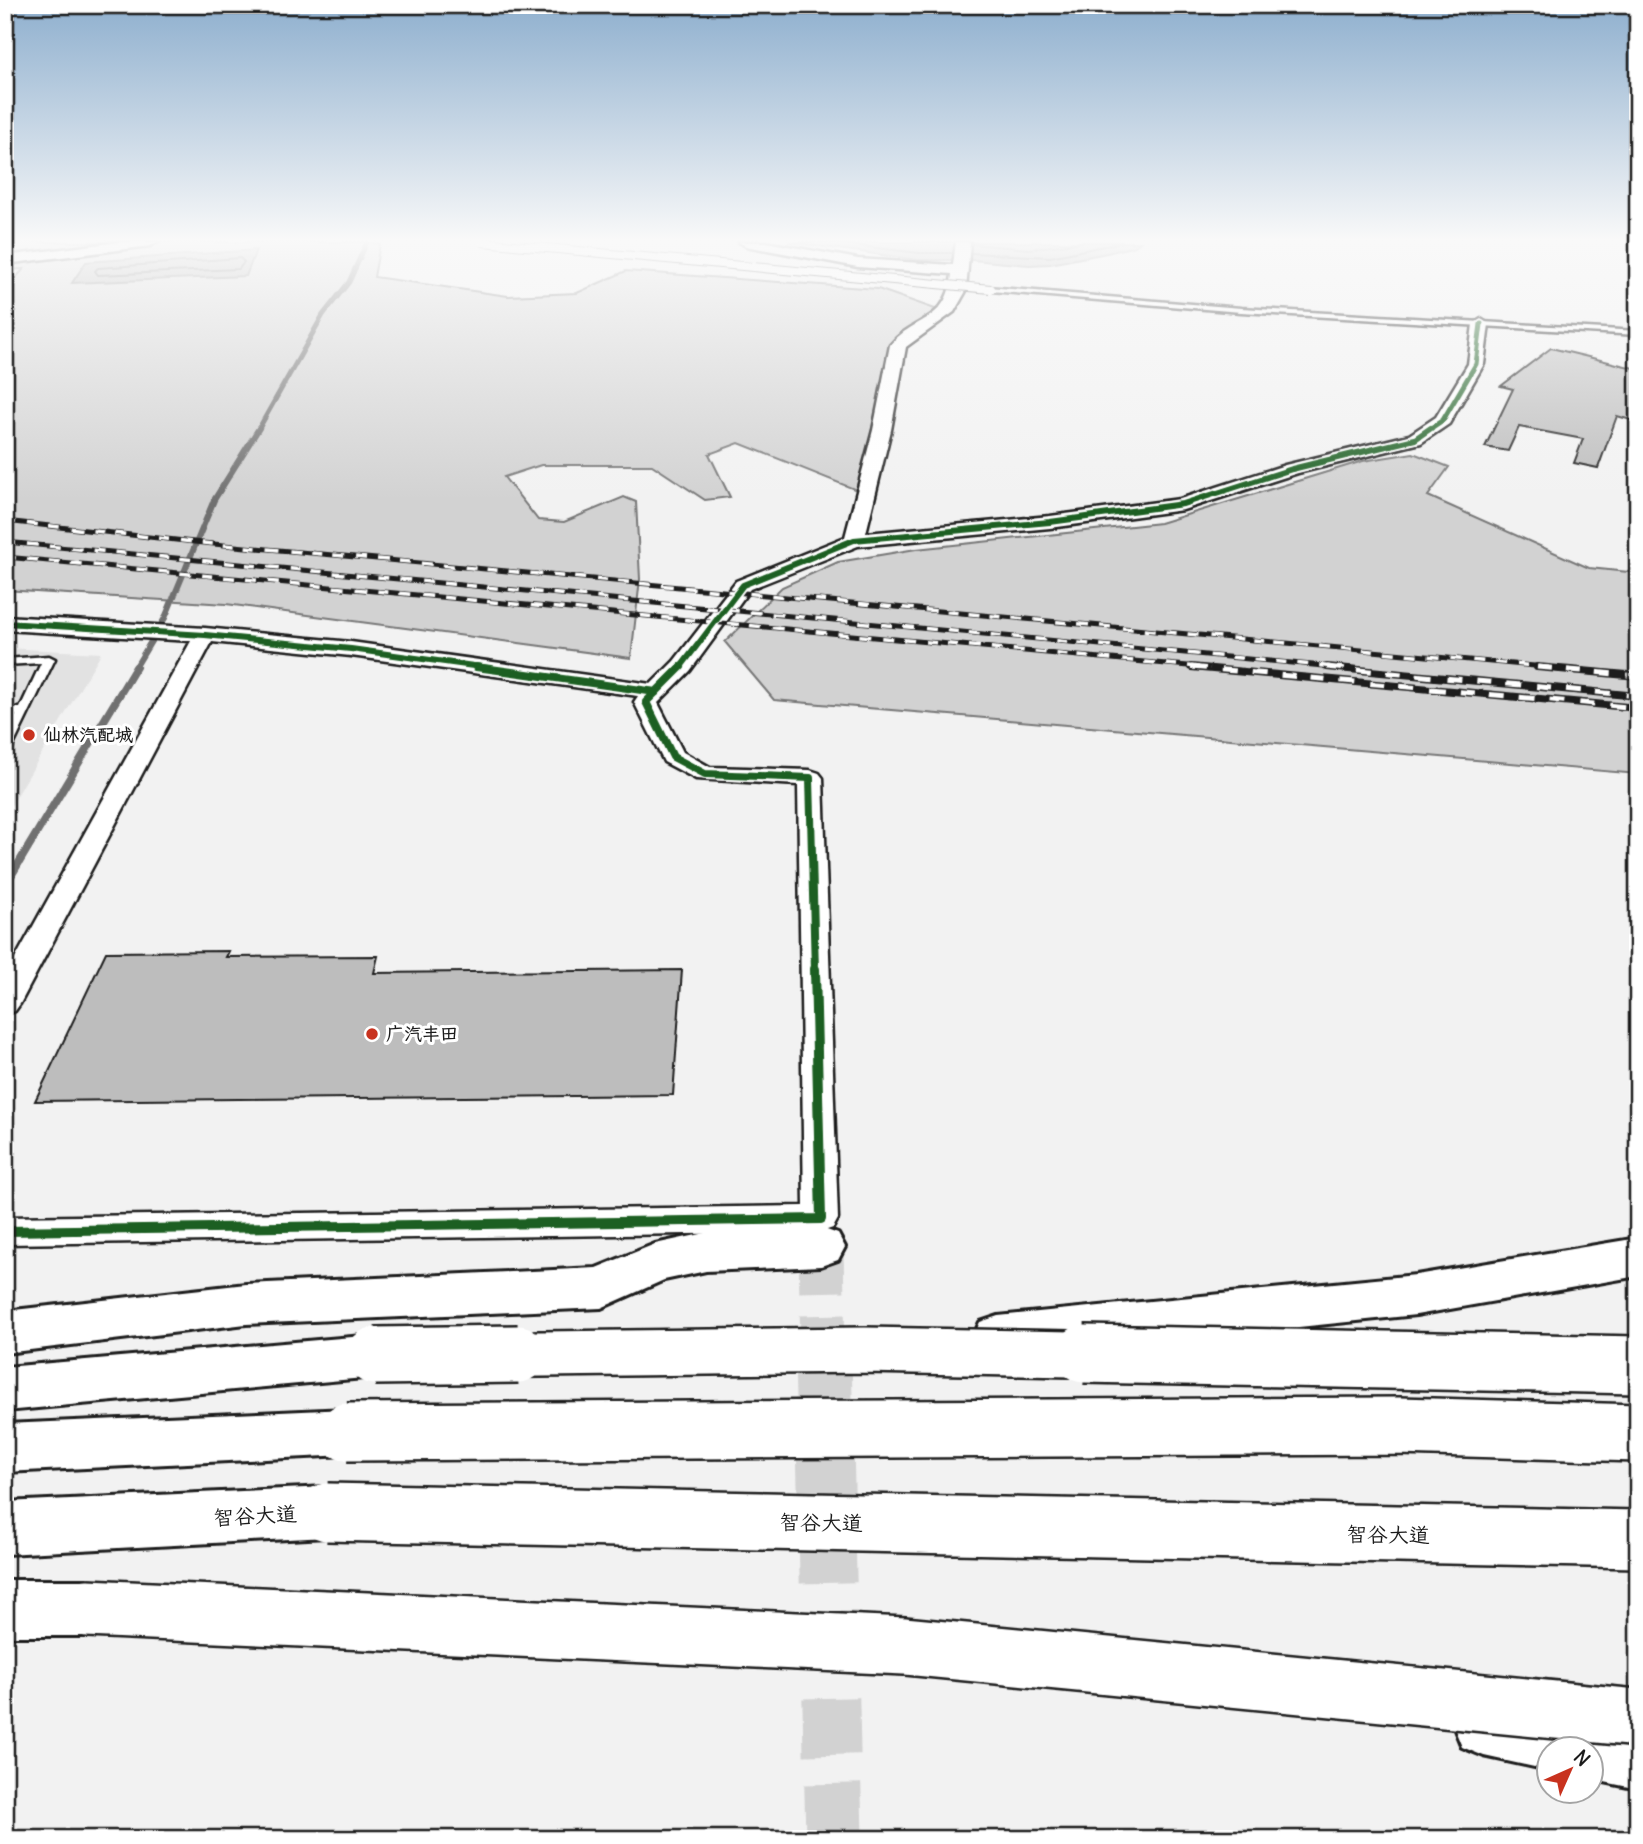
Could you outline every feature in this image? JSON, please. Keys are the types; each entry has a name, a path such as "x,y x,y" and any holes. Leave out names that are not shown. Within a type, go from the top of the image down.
{"main road":[{"path":"5,1332 246,1304 601,1288 654,1263 821,1233"},
{"path":"865,1350 1416,1295 1638,1256"},
{"path":"5,1388 375,1356 865,1350 1638,1365"},
{"path":"5,1448 347,1432 1399,1426 1638,1433"},
{"name":"智谷大道","path":"5,1528 327,1512 1638,1539"},
{"path":"5,1608 87,1608 905,1646 1638,1718"},
{"path":"1300,1686 1638,1758"}],"street":[{"path":"854,540 882,430 898,345 923,328"},
{"path":"5,1231 821,1233 810,778 705,774 673,757 646,702 682,666 743,585 854,540 1050,522 1183,504 1293,468 1415,439 1443,420 1476,364 1481,328"},
{"path":"5,623 87,626 351,649 656,692"},
{"path":"5,1004 205,635"}],"lane":[{"path":"1552,328 1638,333"},
{"path":"5,662 49,659 5,750"},
{"path":"5,712 24,711"}],"shaded area":[{"path":"5,328 913,328 890,344 859,491 739,443 709,454 730,497 705,500 652,465 541,465 504,477 538,520 564,522 624,497 636,502 640,579 631,658 226,604 5,590"},
{"path":"1413,453 1449,467 1428,496 1589,568 1638,573 1638,774 774,700 725,642 782,587 838,562 916,549 1160,523 1363,461"},
{"name":"仙林汽配城","path":"5,648 101,653 5,816"}],"building":[{"path":"1551,348 1638,369 1638,422 1617,416 1598,468 1574,463 1583,439 1519,427 1508,451 1485,447 1513,389 1501,386"},
{"name":"广汽丰田","path":"229,951 226,957 378,956 374,973 682,970 673,1095 35,1101 106,952"}],"waterway":[{"path":"258,430 316,328"},
{"path":"135,668 165,618 214,500 259,428"},
{"path":"5,886 136,667"}],"tunnel":[{"path":"821,1247 823,1356"},
{"path":"823,1354 834,1839"}],"railway":[{"path":"5,521 203,543 1556,668"},
{"path":"5,542 1345,668"},
{"path":"5,557 1210,668"},
{"path":"1191,667 1638,708"},
{"path":"1327,667 1638,696"},
{"path":"1537,667 1638,676"}],"cycle path":[{"path":"5,1231 821,1219 810,778 705,774 673,757 646,702 682,666 743,585 854,540 1050,522 1183,504 1292,469 1415,439 1443,420 1476,364 1480,328"},
{"path":"5,623 205,635 351,649 656,692"}],"place":[{"name":"仙林汽配城","path":"29,735"},
{"name":"广汽丰田","path":"372,1034"}]}
